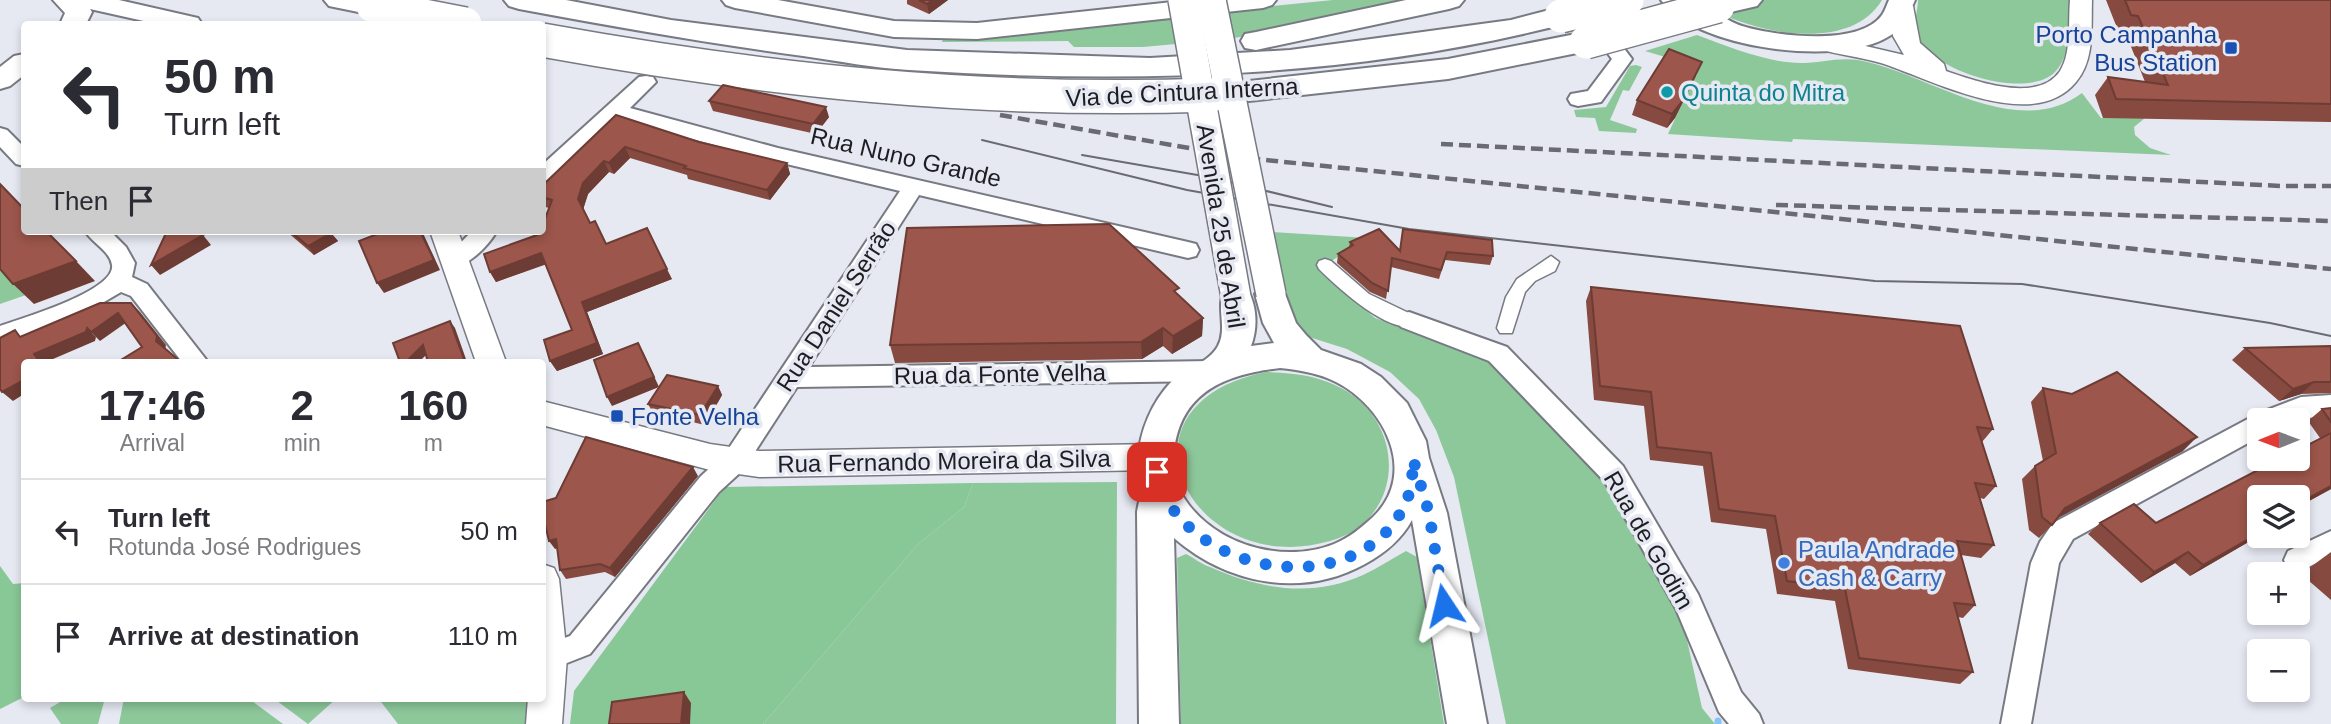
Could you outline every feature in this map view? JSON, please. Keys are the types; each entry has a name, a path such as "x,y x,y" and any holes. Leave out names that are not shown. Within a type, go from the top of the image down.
{"highway":[{"path":"339,0 449,21"},
{"name":"Via de Cintura Interna","path":"519,0 671,29 907,61 1150,68 1210,80 1290,60 1398,47 1511,29 1570,8 1627,0"},
{"path":"1097,66 1134,55 1258,41 1449,0"},
{"name":"Via de Cintura Interna","path":"546,41 648,60 814,83 1053,99 1210,80 1448,69 1586,42 1732,2"}],"main road":[{"path":"66,0 79,12 76,21"},
{"path":"86,0 174,21"},
{"path":"432,21 456,0"},
{"path":"958,30 1031,12 1059,0"},
{"path":"1101,0 1118,12 1139,13"},
{"name":"Avenida 25 de Abril","path":"1183,0 1236,297 1239,337 1217,368"},
{"name":"Avenida 25 de Abril","path":"1211,0 1276,318 1282,332 1310,359"},
{"path":"756,2 894,30 977,31 1263,0"},
{"path":"1674,0 1697,16 1734,32 1775,42 1827,44 1872,34 1888,24 1902,3"},
{"path":"85,21 126,11"},
{"path":"0,80 21,64"},
{"path":"1159,724 1155,512 1161,424 1175,399 1196,379 1217,368 1261,356 1280,355 1310,359 1340,369 1368,385 1382,399 1405,431 1429,513 1466,724"},
{"path":"1157,472 1173,511 1198,537 1230,556 1267,566 1306,568 1343,559 1374,542 1397,518 1410,489 1413,459"}],"street":[{"path":"1827,44 1875,54 1982,91 2011,95 2035,94 2053,89 2065,80 2072,69 2077,51 2080,2"},
{"path":"1902,3 1902,31 1908,46 1921,59 1956,83"},
{"path":"1570,8 1622,59 1594,96 1578,99"},
{"path":"546,174 646,82"},
{"name":"Rua Nuno Grande","path":"614,111 787,157 1188,250"},
{"path":"0,135 21,156"},
{"name":"Rua Daniel Serrão","path":"734,462 915,185"},
{"path":"0,336 103,296 121,282 125,273 122,261 99,235"},
{"path":"445,235 490,359"},
{"path":"455,260 481,235"},
{"path":"1507,328 1518,287 1525,277 1549,267 1551,262"},
{"path":"1325,265 1360,298 1384,312 1409,321"},
{"path":"121,282 139,290 194,359"},
{"name":"Rua de Godim","path":"1409,321 1500,350 1623,486 1688,603 1730,702 1748,724"},
{"name":"Rua da Fonte Velha","path":"790,377 1217,368"},
{"path":"2298,408 2331,405"},
{"name":"Rua Fernando Moreira da Silva","path":"546,414 734,462 1157,472"},
{"path":"2015,724 2045,564 2050,550 2063,531 2247,431"},
{"path":"549,657 580,645 710,484 734,462"},
{"path":"2298,559 2331,543"},
{"path":"546,624 549,657 546,697"},
{"path":"544,724 546,702"}],"green space":[{"path":"1333,0 1416,0 1230,39 1143,47 1074,47 1068,41 942,42 943,39"},
{"path":"1694,0 1882,0 1866,18 1844,29 1792,33 1738,21"},
{"path":"1918,0 2070,0 2070,29 2064,58 2054,73 2040,81 2022,83 2000,82 1957,69 1938,59 1924,46 1916,32"},
{"path":"1697,35 1775,60 1807,63 1858,60 1999,107 2028,110 2056,106 2082,93 2101,118 2145,118 2134,127 2135,135 2150,148 2171,155 1793,139 1792,142 1668,134 1699,67 1645,51"},
{"path":"1630,66 1642,67 1629,91 1623,90 1610,120 1637,129 1636,133 1599,131 1595,118 1576,117 1574,110 1606,107"},
{"path":"1272,232 1368,238 1325,265 1343,290 1375,318 1492,357 1619,490 1681,613 1702,708 1715,724 1506,724 1454,477 1436,430 1419,399 1390,372 1347,349 1309,337 1294,322 1282,295"},
{"path":"0,266 26,295 0,304"},
{"path":"1266,372 1309,376 1329,382 1348,392 1367,409 1381,429 1388,451 1388,474 1383,495 1372,515 1354,530 1330,541 1281,547 1238,536 1205,514 1184,484 1178,451 1187,418 1216,390"},
{"path":"1117,482 1116,724 763,724 918,544 964,507 973,483"},
{"path":"973,483 964,507 918,544 763,724 570,724 574,691 725,487"},
{"path":"1406,551 1417,557 1444,724 1181,724 1177,558 1186,554 1207,566 1247,581 1286,588 1305,588 1344,582 1369,572"},
{"path":"0,566 13,584 21,583 21,698 0,709"},
{"path":"60,702 104,702 98,724 61,724 50,708"},
{"path":"123,702 253,702 283,724 119,724"},
{"path":"278,702 333,702 308,724"},
{"path":"381,702 527,702 528,724 398,724"}],"building":[{"name":"Porto Campanha Bus Station","path":"2125,0 2331,0 2331,104 2116,99 2108,77 2168,85 2138,16 2131,15"},
{"name":"Quinta do Mitra","path":"1669,49 1702,62 1681,103 1672,114 1637,100"},
{"path":"723,85 826,107 813,124 709,101"},
{"path":"616,115 699,142 787,163 767,190 684,168 686,166 625,147 609,163 604,161 583,183 578,199 590,223 595,221 606,244 647,228 667,269 582,302 597,343 550,361 544,340 572,330 541,253 490,272 484,254 537,235 546,235 546,216 552,200 546,198 546,182"},
{"path":"0,184 21,206 21,235 50,235 76,261 13,284 0,269"},
{"path":"1109,224 1179,288 1174,291 1203,318 1173,336 1163,328 1141,342 890,345 907,228"},
{"path":"1379,229 1400,251 1403,229 1492,240 1493,256 1447,252 1441,270 1392,258 1388,291 1372,283 1338,254 1353,245 1350,242"},
{"path":"165,235 203,235 151,265"},
{"path":"295,235 327,235 308,246"},
{"path":"375,235 422,235 434,260 377,283 359,241"},
{"path":"1591,287 1960,326 1993,429 1977,427 1996,486 1975,483 1994,545 1957,541 1975,605 1954,603 1973,672 1859,658 1845,589 1787,581 1775,516 1719,509 1711,453 1657,447 1651,392 1600,386"},
{"path":"100,303 131,303 157,336 156,341 177,359 123,359 142,347 118,313 91,332 87,328 86,332 34,354 38,359 21,359 21,382 2,392 0,338 15,330 20,337"},
{"path":"450,321 464,359 427,359 423,345 409,359 399,359 393,343"},
{"path":"638,343 654,377 607,397 594,360"},
{"path":"2331,346 2331,382 2314,382 2293,389 2245,348"},
{"path":"2117,372 2197,437 2065,508 2052,525 2042,517 2035,466 2056,453 2043,388 2072,394"},
{"path":"667,375 718,386 700,415 648,404"},
{"path":"2331,408 2331,422 2322,409"},
{"path":"2331,433 2331,486 2310,497 2310,485 2247,485 2247,540 2203,565 2188,552 2154,572 2100,523 2134,504 2156,523 2256,471 2310,471 2310,444"},
{"path":"586,437 693,467 610,568 600,564 560,570 556,539 549,541 546,529 546,501 556,498"},
{"path":"684,692 681,724 609,724 612,702"}],"tram line":[{"path":"982,140 1187,190 1409,229 1875,281 2022,284 2270,323 2331,336"},
{"path":"1082,155 1209,177 1332,207"}],"railway":[{"path":"1000,115 1246,158 2331,269"},
{"path":"1441,144 2282,186 2331,186"},
{"path":"1776,205 2331,221"}],"place":[{"name":"Porto Campanha Bus Station","path":"2231,48"},
{"name":"Quinta do Mitra","path":"1667,92"},
{"name":"Fonte Velha","path":"617,416"},
{"name":"Paula Andrade Cash & Carry","path":"1784,563"}],"route":[{"path":"1157,472 1159,487 1173,511 1198,537 1230,556 1267,566 1306,568 1343,559 1374,542 1397,518 1410,489 1413,459 1429,513 1444,605"}]}
